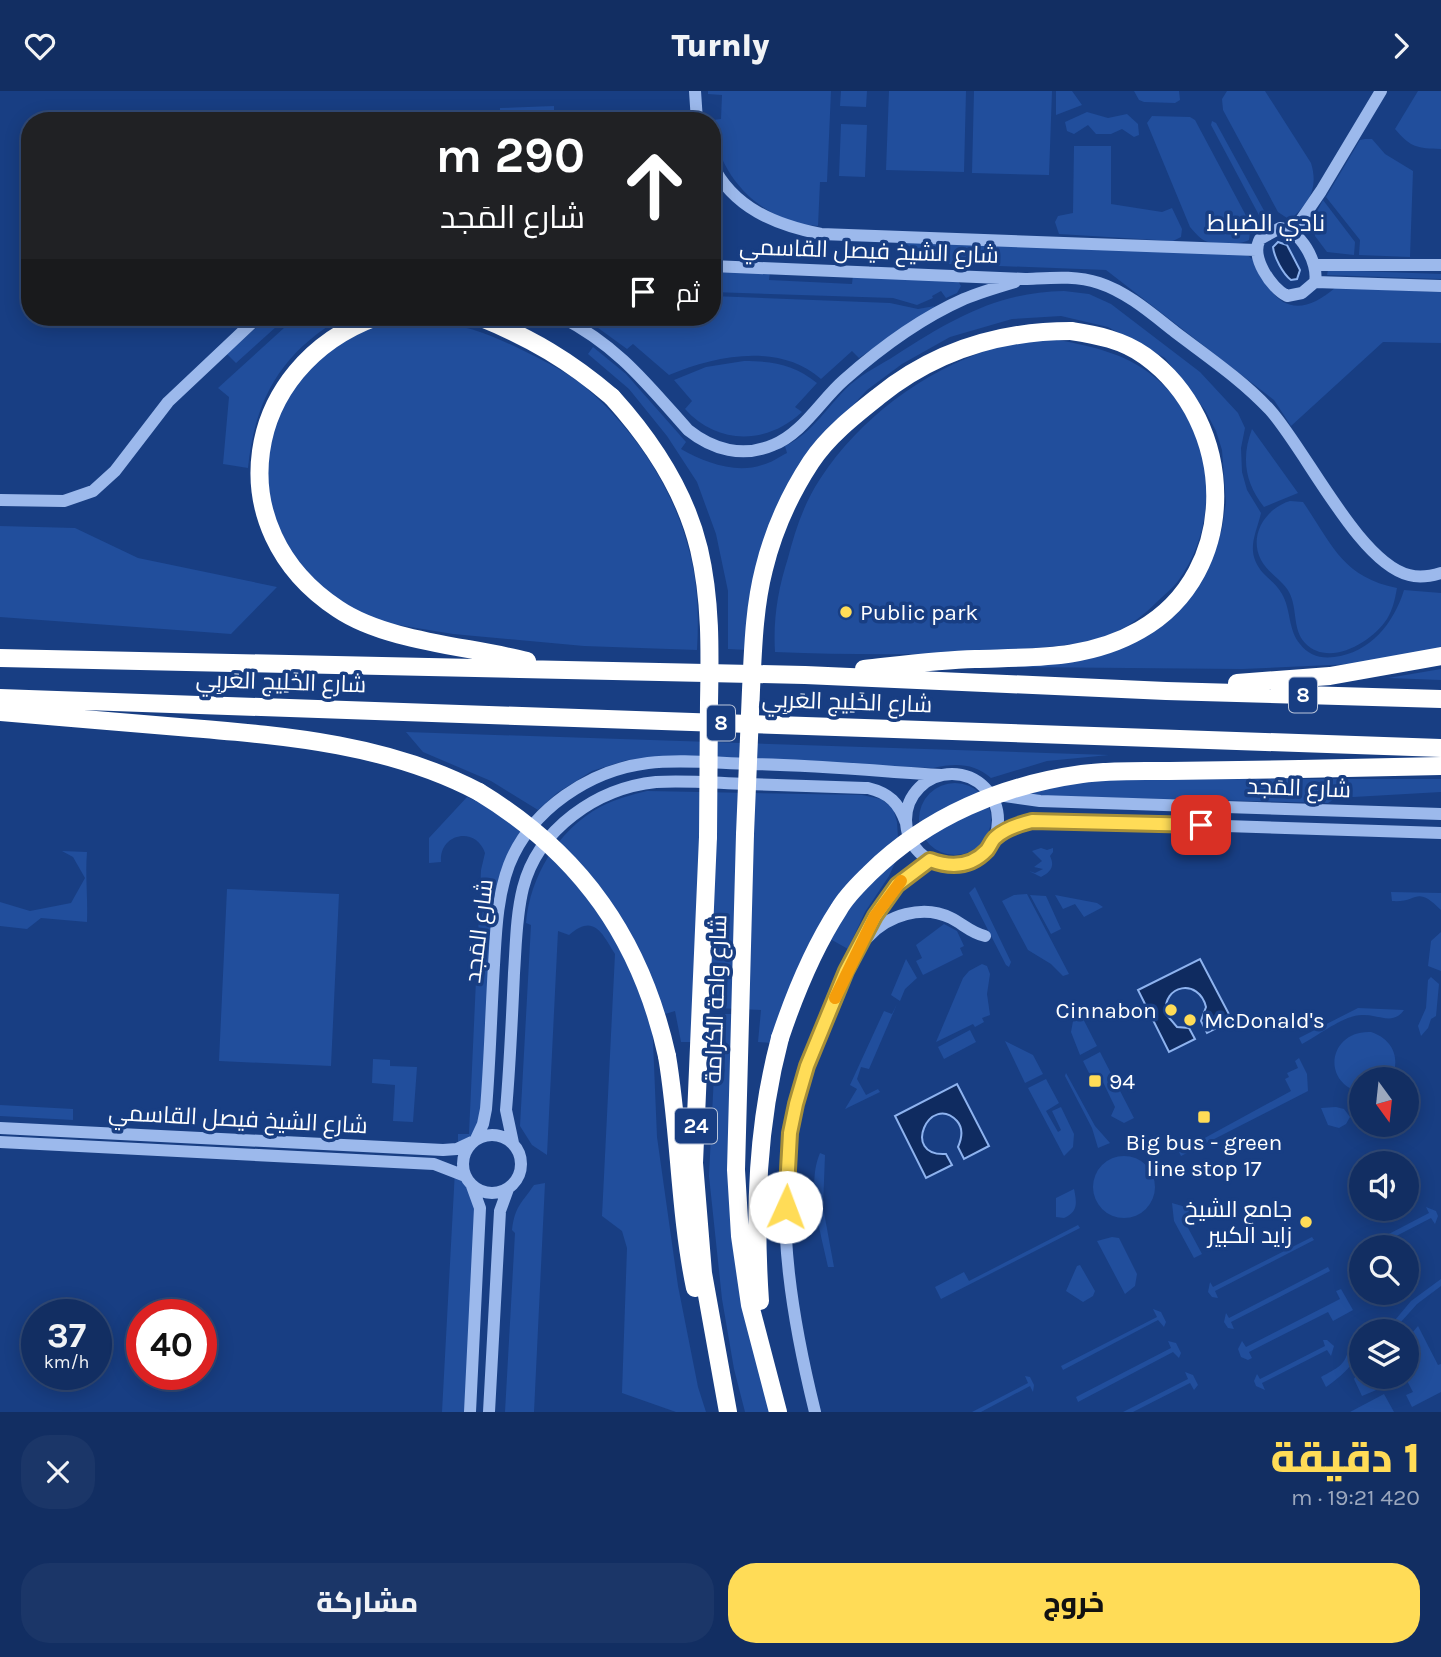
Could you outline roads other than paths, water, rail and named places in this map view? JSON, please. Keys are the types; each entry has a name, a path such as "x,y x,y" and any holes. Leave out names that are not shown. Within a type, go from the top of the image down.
{"highway":[{"path":"355,326 318,348 298,368 272,412 261,451 259,487 262,502 284,557 315,593 341,611 373,627 554,668"},
{"name":"شارع واحة الكرامة","path":"502,326 552,351 586,374 612,397 642,430 680,495 698,547 708,604 710,638 708,837 694,1163 703,1273 727,1412"},
{"name":"شارع واحة الكرامة","path":"778,1412 750,1305 740,1236 736,1170 745,834 754,637 764,569 789,498 812,460 841,428 891,386 914,371 976,343 1014,333 1071,331 1100,336 1144,355 1165,373 1186,400 1206,439 1216,482 1213,527 1208,548 1193,581 1170,608 1141,629 1107,645 1077,653 1047,658 976,659 805,675"},
{"path":"1166,691 1330,676 1441,656"},
{"name":"شارع الخَلِيج العَربِي","path":"0,658 805,675 1166,691 1441,699"},
{"name":"شارع الخَلِيج العَربِي","path":"0,698 1441,748"},
{"path":"0,712 262,734 361,750 423,766 479,792 547,841 602,903 643,976 657,1015 672,1083 688,1256 711,1365 727,1412"},
{"path":"762,1343 756,1224 758,1184 763,1115 780,1038 795,992 840,906 858,885 895,851 952,813 1010,790 1085,773 1441,767"}],"street":[{"path":"695,91 697,112"},
{"path":"1293,232 1381,91"},
{"path":"721,181 752,210 783,225 821,234 1256,250"},
{"path":"1315,282 1314,265 1293,232 1284,228 1266,234 1257,244 1256,250 1263,267 1280,292 1287,296 1302,293 1315,282 1441,286"},
{"path":"1314,265 1441,265"},
{"name":"شارع الشيخ فيصل القاسمي","path":"721,267 1025,279 1061,278 1094,281 1114,289 1241,382 1265,404 1342,513 1378,556 1390,566 1409,575 1441,573"},
{"path":"962,276 965,285 962,300"},
{"name":"شارع الشيخ فيصل القاسمي","path":"577,326 601,340 625,359 688,430 701,440 730,451 745,452 761,450 789,437 846,378 914,328 962,300 1025,279"},
{"path":"0,500 64,501 93,491 115,471 168,402 248,326"},
{"name":"شارع المَجد","path":"474,1141 483,1124 486,1109 499,901 509,865 516,851 533,826 558,801 592,779 630,766 650,763 784,765 941,775"},
{"path":"941,775 963,775 973,779 989,793 998,815 994,838 988,849 968,863 944,865 930,860 913,845 906,824 909,802 922,785 941,775"},
{"name":"شارع المَجد","path":"513,1143 506,1110 519,908 528,871 535,858 567,820 594,801 624,789 648,783 673,782 868,788 895,801 906,824"},
{"name":"شارع المَجد","path":"989,793 1027,801 1441,814"},
{"name":"شارع المَجد","path":"994,838 1016,825 1040,820 1441,833"},
{"path":"815,1412 792,1291 786,1207 790,1133 807,1066 846,971 875,916 897,885 930,860"},
{"path":"846,971 871,934 904,914 941,914 985,936"},
{"name":"شارع الشيخ فيصل القاسمي","path":"0,1128 443,1150 457,1149 474,1141"},
{"path":"470,1412 480,1208 463,1157 474,1141 491,1134 499,1135 513,1143 518,1149 522,1164 518,1178 508,1189 500,1211 489,1412"},
{"name":"شارع الشيخ فيصل القاسمي","path":"0,1142 434,1164 453,1169 469,1181"},
{"path":"469,1181 489,1193 508,1189"}],"place":[{"name":"Public park","path":"846,612"},
{"name":"Cinnabon","path":"1171,1010"},
{"name":"McDonald's","path":"1190,1020"},
{"name":"94","path":"1095,1081"},
{"name":"Big bus - green line stop 17","path":"1204,1117"},
{"name":"جامع الشيخ زايد الكبير","path":"1306,1222"}],"district":[{"name":"نادي الضباط","path":"1266,223"}]}
